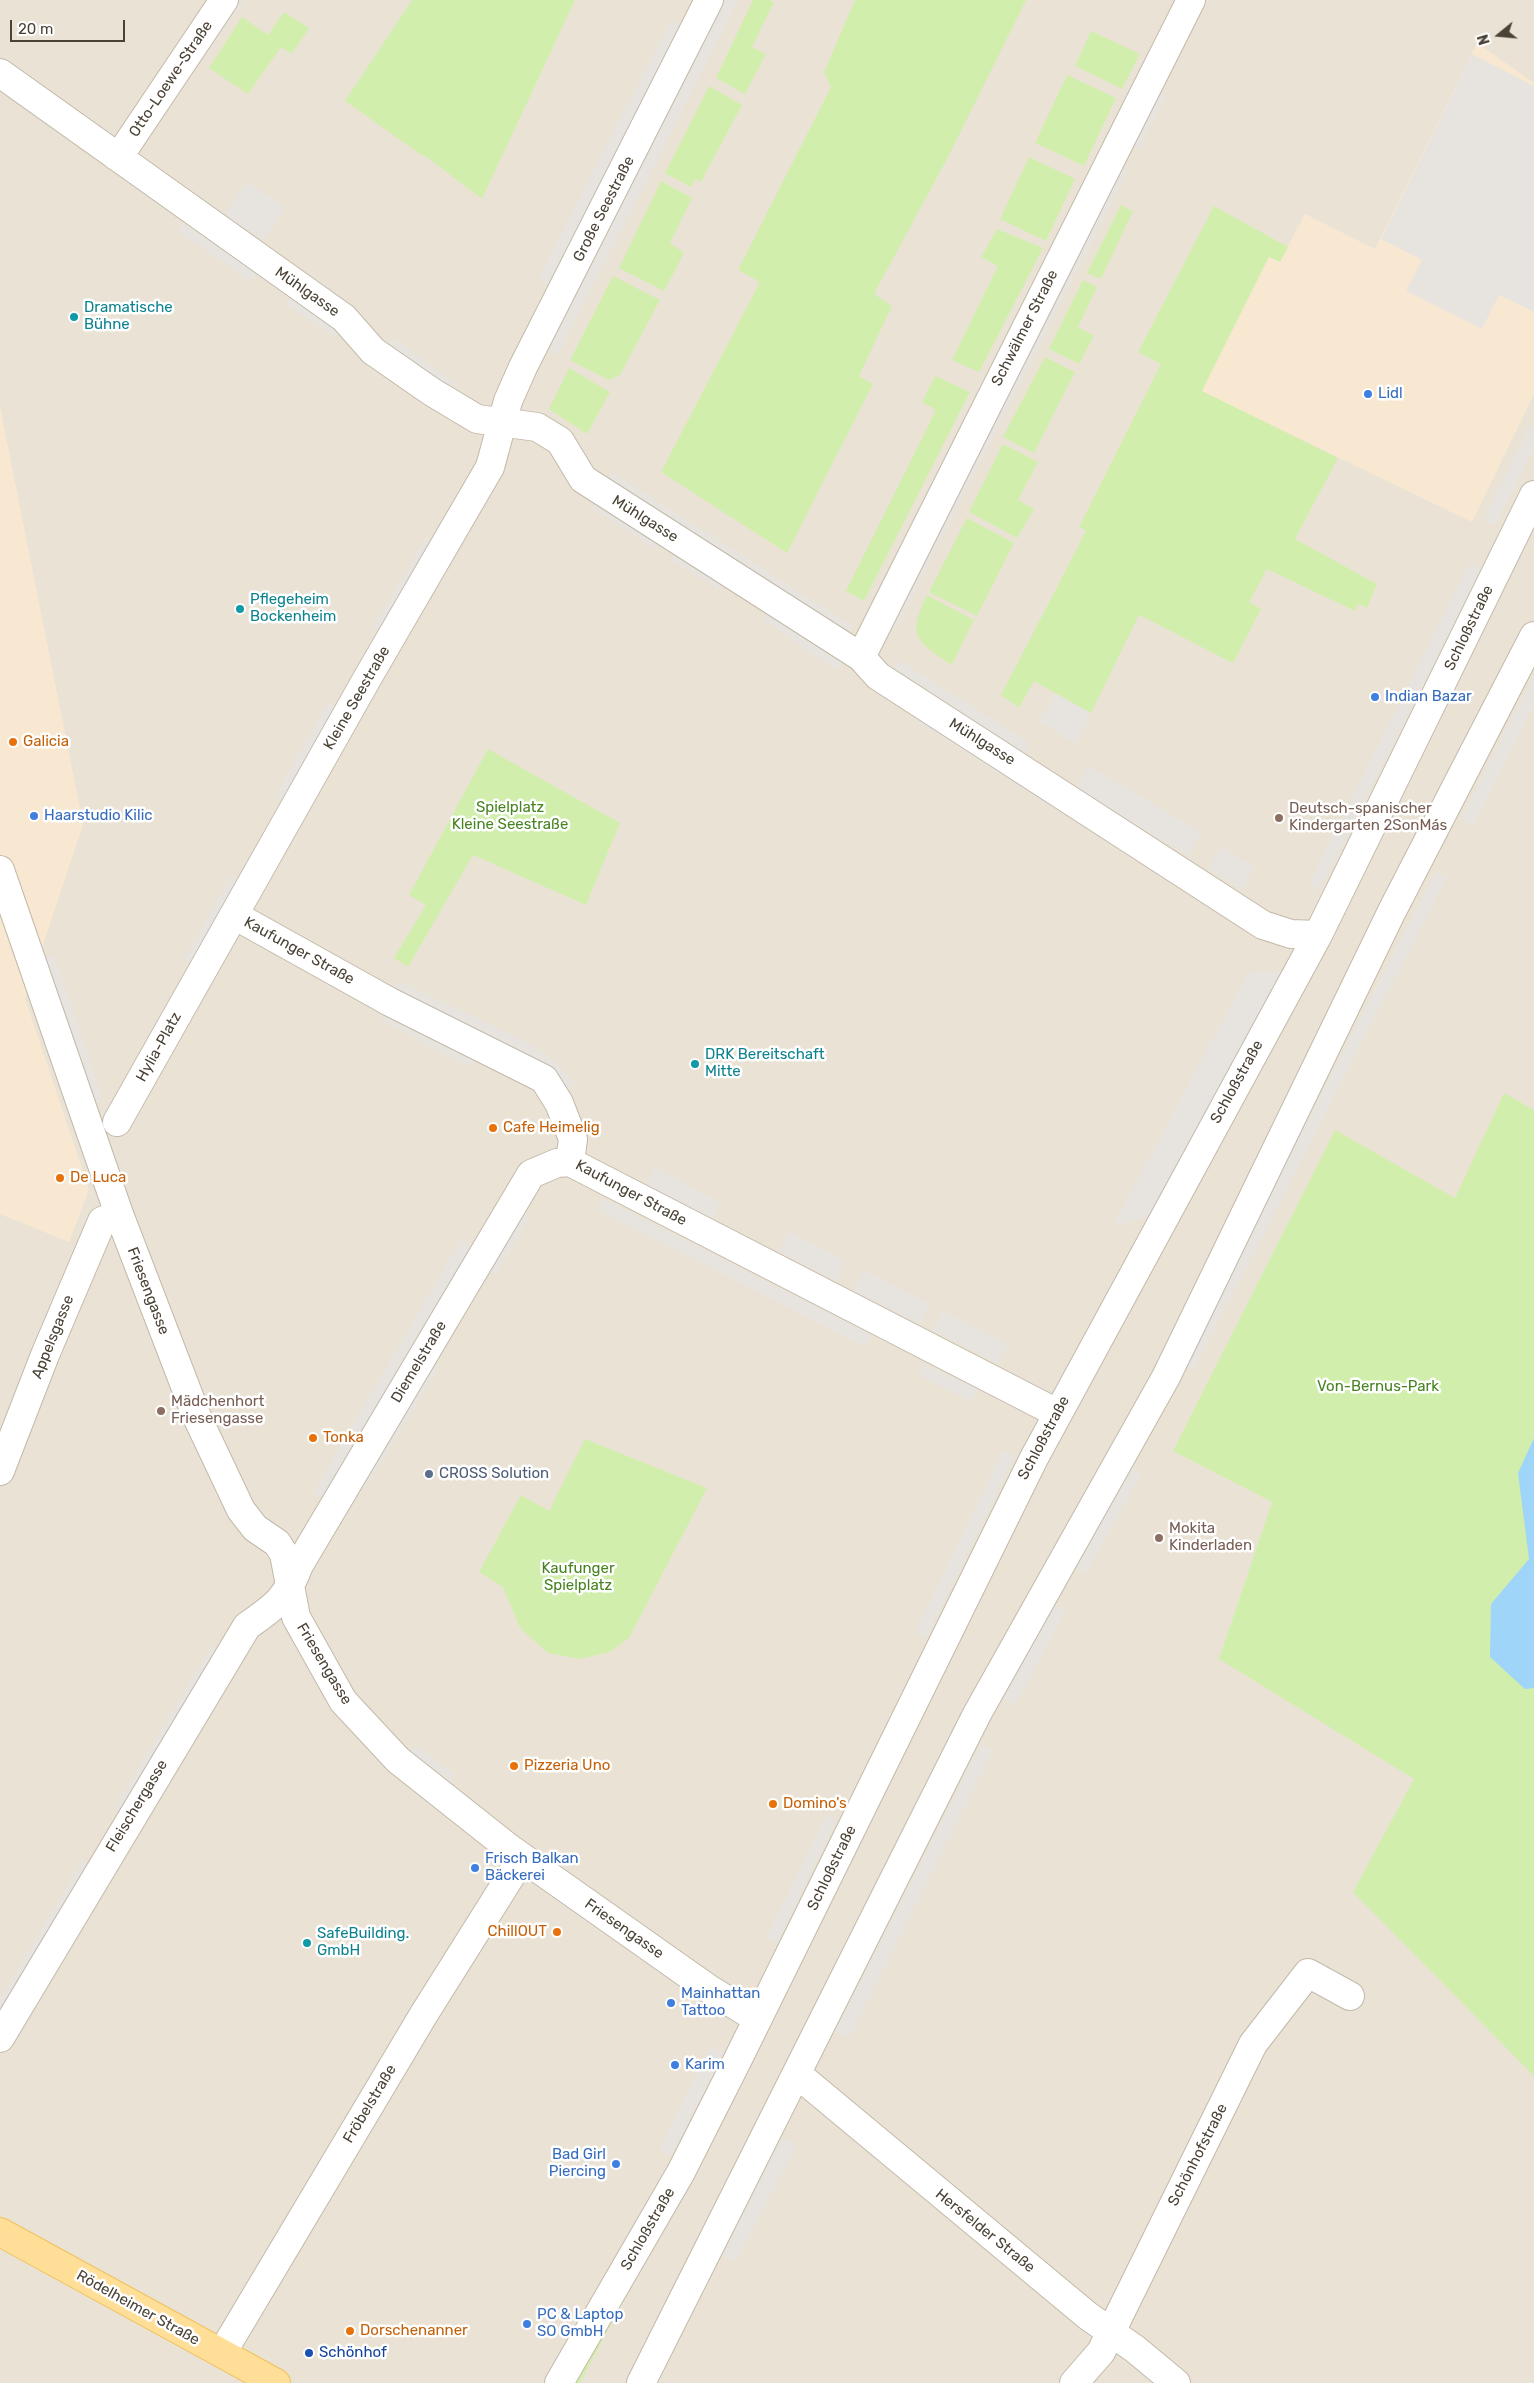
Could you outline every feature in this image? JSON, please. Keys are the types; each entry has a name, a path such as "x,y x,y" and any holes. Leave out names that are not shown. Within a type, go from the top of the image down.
{"main road":[{"name":"Rödelheimer Straße","path":"0,2232 276,2383"}],"street":[{"name":"Otto-Loewe-Straße","path":"116,156 126,146 224,0"},
{"name":"Große Seestraße","path":"504,421 508,401 523,367 709,0"},
{"name":"Schwälmer Straße","path":"861,657 1191,0"},
{"name":"Mühlgasse","path":"0,73 344,318 373,351 432,392 477,419 504,421 536,427 560,441 583,479 861,657 878,676 1263,925 1291,934 1318,935"},
{"name":"Kleine Seestraße","path":"201,972 490,467 504,421"},
{"name":"Schloßstraße","path":"559,2383 681,2172 978,1568 1057,1413 1318,935 1534,495"},
{"path":"641,2383 977,1714 1166,1376 1392,911 1534,636"},
{"name":"Friesengasse","path":"0,870 119,1214 197,1417 241,1510 255,1528 277,1543 284,1554 296,1617 343,1701 398,1760 522,1858 710,1989 758,2018"},
{"name":"Kaufunger Straße","path":"234,915 390,1002 544,1079 559,1103 573,1139 570,1162 1057,1413"},
{"name":"Hylia-Platz","path":"117,1122 201,972"},
{"name":"Diemelstraße","path":"290,1588 299,1565 531,1174 557,1163 570,1162"},
{"name":"Appelsgasse","path":"0,1471 102,1221 119,1214"},
{"name":"Fleischergasse","path":"0,2038 243,1632 247,1626 273,1608 290,1588"},
{"name":"Fröbelstraße","path":"222,2353 424,2014 522,1858"},
{"name":"Schönhofstraße","path":"1074,2383 1101,2352 1253,2044 1308,1973 1350,1996"},
{"name":"Hersfelder Straße","path":"797,2074 919,2178 1088,2316 1176,2383"}],"shaded area":[{"path":"0,0 1534,0 1534,2383 0,2383"},
{"path":"231,0 245,0 199,64 190,57"},
{"path":"725,0 738,0 559,352 547,354"},
{"path":"671,20 681,25 550,286 538,280"},
{"path":"1477,43 1534,83 1534,394 1472,522 1201,391 1269,256 1280,262 1305,214 1375,249"},
{"path":"1472,54 1534,86 1534,312 1499,295 1482,329 1406,291 1422,260 1381,239"},
{"path":"1156,90 1166,96 1139,149 1129,143"},
{"path":"1120,165 1128,170 896,629 887,624"},
{"path":"247,182 286,207 263,241 225,214"},
{"path":"186,219 260,270 251,282 178,231"},
{"path":"294,293 343,326 335,338 286,304"},
{"path":"393,338 455,382 449,391 386,347"},
{"path":"0,407 83,824 25,999 89,1189 69,1242 0,1214"},
{"path":"1529,427 1534,429 1534,447 1495,526 1484,520"},
{"path":"612,472 852,626 844,638 605,482"},
{"path":"598,499 662,539 656,549 592,508"},
{"path":"426,537 434,543 382,632 373,627"},
{"path":"677,551 723,580 718,589 671,560"},
{"path":"1470,563 1481,569 1320,889 1309,883"},
{"path":"769,609 845,659 837,671 763,619"},
{"path":"899,660 1029,743 1024,753 894,668"},
{"path":"1534,676 1534,704 1473,826 1461,819"},
{"path":"1055,694 1091,714 1076,744 1039,721"},
{"path":"328,703 339,709 285,802 275,796"},
{"path":"915,710 1173,874 1169,882 911,717"},
{"path":"1089,766 1202,833 1188,856 1076,788"},
{"path":"1221,847 1255,867 1242,890 1208,869"},
{"path":"1436,871 1447,877 1193,1371 1182,1365"},
{"path":"231,876 242,882 193,965 184,959"},
{"path":"43,956 55,958 73,1010 102,1097 94,1107"},
{"path":"1284,971 1148,1217 1113,1226 1248,973"},
{"path":"400,981 531,1045 554,1060 575,1083 567,1090 392,989"},
{"path":"377,1007 475,1057 470,1067 382,1021"},
{"path":"655,1168 720,1202 712,1221 646,1187"},
{"path":"604,1199 872,1335 865,1347 598,1210"},
{"path":"522,1210 531,1216 496,1274 487,1269"},
{"path":"789,1232 845,1260 836,1281 778,1251"},
{"path":"461,1240 471,1246 322,1498 313,1493"},
{"path":"864,1270 929,1304 920,1324 855,1291"},
{"path":"943,1311 1008,1344 998,1364 933,1330"},
{"path":"431,1361 440,1366 366,1487 357,1482"},
{"path":"924,1364 978,1390 972,1402 918,1375"},
{"path":"1003,1450 1015,1456 926,1638 915,1633"},
{"path":"1131,1467 1142,1472 1086,1574 1076,1567"},
{"path":"1054,1604 1066,1610 1015,1705 1003,1699"},
{"path":"211,1647 219,1652 122,1813 114,1808"},
{"path":"981,1744 993,1750 849,2038 836,2031"},
{"path":"416,1746 454,1773 453,1784 409,1751"},
{"path":"826,1816 836,1821 777,1943 766,1938"},
{"path":"82,1861 90,1866 0,2019 0,1999"},
{"path":"710,2047 723,2053 671,2156 659,2149"},
{"path":"782,2138 796,2145 736,2262 723,2255"}],"green space":[{"path":"412,0 575,0 482,199 424,155 345,101"},
{"path":"753,0 769,0 774,2 752,47 766,54 745,94 716,78"},
{"path":"855,0 1026,0 948,157 874,294 892,306 859,376 873,384 787,553 661,472 760,282 738,270 831,87 824,72"},
{"path":"284,12 309,28 292,54 281,47 248,94 209,68 242,17 268,35"},
{"path":"1091,31 1140,54 1122,89 1075,66"},
{"path":"1067,75 1116,98 1084,166 1035,143"},
{"path":"709,86 742,105 701,182 695,179 691,187 665,173"},
{"path":"1029,157 1075,179 1046,241 1000,219"},
{"path":"661,181 692,198 670,243 684,253 664,291 619,268"},
{"path":"1121,205 1133,211 1101,279 1087,273"},
{"path":"1214,206 1288,247 1280,262 1269,257 1202,391 1338,458 1295,539 1377,584 1367,608 1358,604 1355,611 1267,569 1249,602 1261,609 1233,663 1139,615 1091,713 1034,681 1019,708 1001,695 1086,531 1079,527 1161,364 1138,352"},
{"path":"997,229 1043,248 979,372 952,360 998,266 981,257"},
{"path":"613,276 660,300 620,375 609,380 570,360"},
{"path":"1083,280 1097,287 1078,327 1094,336 1079,364 1049,349"},
{"path":"1045,357 1075,372 1034,453 1003,437"},
{"path":"569,368 610,392 587,434 549,409"},
{"path":"935,376 970,392 864,601 846,591 936,410 922,402"},
{"path":"1003,444 1038,462 1018,500 1034,509 1017,538 969,512"},
{"path":"967,518 1014,543 977,616 929,592"},
{"path":"927,595 974,620 952,665 930,650 918,636 916,629 917,620"},
{"name":"Spielplatz Kleine Seestraße","path":"488,749 620,823 586,905 473,855 408,967 394,958 426,905 409,895"},
{"name":"Von-Bernus-Park","path":"1504,1093 1534,1110 1534,2076 1353,1892 1414,1779 1219,1659 1272,1502 1173,1451 1335,1130 1455,1198"},
{"name":"Kaufunger Spielplatz","path":"585,1439 707,1488 629,1638 610,1652 580,1659 548,1653 520,1628 503,1587 479,1572 521,1495 549,1511"},
{"path":"617,2302 617,2313 580,2383 572,2383"}],"water":[{"path":"1534,1438 1534,1688 1525,1689 1490,1657 1491,1604 1529,1559 1518,1473"}],"place":[{"name":"Dramatische Bühne","path":"74,317"},
{"name":"Lidl","path":"1368,394"},
{"name":"Pflegeheim Bockenheim","path":"240,609"},
{"name":"Indian Bazar","path":"1375,697"},
{"name":"Galicia","path":"13,742"},
{"name":"Haarstudio Kilic","path":"34,816"},
{"name":"Deutsch-spanischer Kindergarten 2SonMás","path":"1279,818"},
{"name":"DRK Bereitschaft Mitte","path":"695,1064"},
{"name":"Cafe Heimelig","path":"493,1128"},
{"name":"De Luca","path":"60,1178"},
{"name":"Mädchenhort Friesengasse","path":"161,1411"},
{"name":"Tonka","path":"313,1438"},
{"name":"CROSS Solution","path":"429,1474"},
{"name":"Mokita Kinderladen","path":"1159,1538"},
{"name":"Pizzeria Uno","path":"514,1766"},
{"name":"Domino's","path":"773,1804"},
{"name":"Frisch Balkan Bäckerei","path":"475,1868"},
{"name":"ChillOUT","path":"557,1932"},
{"name":"SafeBuilding. GmbH","path":"307,1943"},
{"name":"Mainhattan Tattoo","path":"671,2003"},
{"name":"Karim","path":"675,2065"},
{"name":"Bad Girl Piercing","path":"616,2164"},
{"name":"PC & Laptop SO GmbH","path":"527,2324"},
{"name":"Dorschenanner","path":"350,2331"},
{"name":"Schönhof","path":"309,2353"}]}
